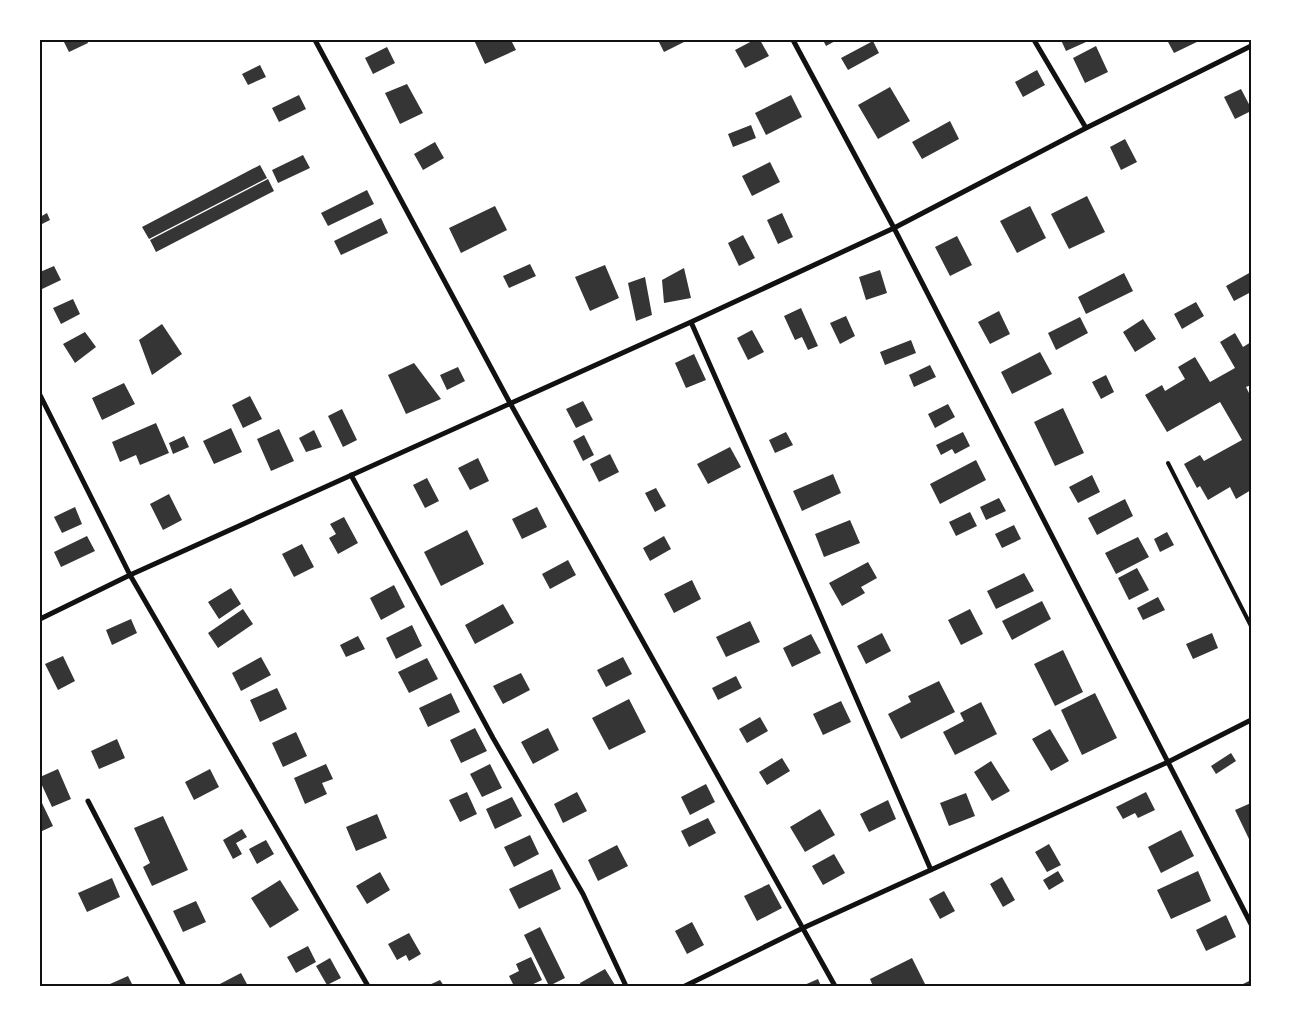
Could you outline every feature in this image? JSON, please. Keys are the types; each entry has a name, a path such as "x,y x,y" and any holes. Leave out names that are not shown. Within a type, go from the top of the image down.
{"street":[{"path":"315,40 510,403 835,986"},
{"path":"793,40 894,228 1251,924"},
{"path":"1034,40 1086,128"},
{"path":"40,619 130,576 894,228 1086,128 1251,46"},
{"path":"691,322 930,870"},
{"path":"40,395 130,576 368,986"},
{"path":"351,475 493,738 583,894 626,986"},
{"path":"685,986 803,928 1168,762 1251,720"},
{"path":"88,801 184,986"}],"lane":[{"path":"1168,463 1251,626"}],"building":[{"path":"63,40 87,40 88,43 69,52"},
{"path":"474,40 511,40 516,50 485,64"},
{"path":"658,40 688,40 664,52"},
{"path":"754,40 760,40 769,56 745,68 735,50"},
{"path":"823,40 837,40 826,46"},
{"path":"1061,40 1085,40 1086,42 1066,51"},
{"path":"1167,40 1201,40 1174,53"},
{"path":"873,41 879,53 848,70 841,58"},
{"path":"1096,46 1108,72 1085,83 1073,58"},
{"path":"387,47 395,63 373,74 365,58"},
{"path":"260,65 266,77 248,85 242,74"},
{"path":"1037,70 1045,85 1023,97 1015,82"},
{"path":"407,84 423,113 400,124 385,93"},
{"path":"890,87 910,121 878,139 858,105"},
{"path":"1241,89 1251,111 1235,119 1224,97"},
{"path":"299,95 306,109 279,122 272,108"},
{"path":"791,95 802,117 766,135 755,113"},
{"path":"950,121 959,139 922,159 912,142"},
{"path":"751,125 756,138 733,147 728,134"},
{"path":"1125,139 1137,162 1121,170 1110,147"},
{"path":"435,142 444,158 423,170 414,154"},
{"path":"303,155 310,168 278,183 272,170"},
{"path":"770,162 780,182 752,196 742,176"},
{"path":"260,165 267,178 149,239 142,227"},
{"path":"268,179 274,191 156,252 150,240"},
{"path":"367,190 374,204 328,226 321,213"},
{"path":"1087,196 1105,232 1069,249 1051,214"},
{"path":"495,206 507,230 461,253 449,228"},
{"path":"1030,206 1046,238 1017,253 1000,221"},
{"path":"47,213 50,220 40,225 40,217"},
{"path":"782,213 793,237 778,244 767,220"},
{"path":"381,218 388,233 341,255 334,241"},
{"path":"743,235 755,258 739,266 728,243"},
{"path":"957,236 972,265 950,276 935,247"},
{"path":"530,264 536,276 509,288 503,276"},
{"path":"605,265 619,298 590,311 575,277"},
{"path":"54,266 61,280 40,290 40,272"},
{"path":"684,268 691,298 664,303 662,280"},
{"path":"880,270 887,293 866,300 859,277"},
{"path":"1251,272 1251,292 1234,301 1226,286"},
{"path":"1124,273 1133,291 1086,314 1078,297"},
{"path":"645,277 652,315 636,321 628,283"},
{"path":"73,299 80,314 61,324 53,308"},
{"path":"1196,302 1204,316 1182,329 1174,314"},
{"path":"801,308 818,346 808,350 802,337 795,340 784,316"},
{"path":"999,311 1010,334 990,344 978,322"},
{"path":"846,316 855,336 840,344 830,323"},
{"path":"1080,317 1088,333 1056,350 1048,333"},
{"path":"1143,319 1156,339 1135,352 1123,332"},
{"path":"162,324 182,354 152,375 139,340"},
{"path":"752,330 764,352 748,360 737,338"},
{"path":"85,332 96,347 75,363 63,344"},
{"path":"1235,333 1243,347 1251,342 1251,385 1246,387 1251,397 1251,490 1236,499 1230,487 1208,500 1200,486 1197,488 1184,464 1200,455 1204,461 1242,440 1220,402 1167,432 1145,395 1162,385 1165,391 1185,379 1178,367 1195,357 1210,382 1235,368 1220,342"},
{"path":"911,340 916,353 885,365 880,352"},
{"path":"1040,352 1052,374 1012,394 1001,372"},
{"path":"694,354 706,380 686,388 675,363"},
{"path":"414,363 441,399 406,414 388,375"},
{"path":"930,365 936,377 914,387 909,375"},
{"path":"458,367 465,381 447,390 440,375"},
{"path":"1106,375 1114,392 1101,399 1092,382"},
{"path":"124,383 135,404 102,420 92,398"},
{"path":"250,396 262,419 243,428 232,405"},
{"path":"583,401 593,420 576,428 566,409"},
{"path":"948,404 955,417 935,428 928,414"},
{"path":"1063,408 1084,453 1055,466 1034,422"},
{"path":"342,409 357,440 343,447 328,416"},
{"path":"156,423 169,453 140,465 136,455 120,462 112,442"},
{"path":"231,428 242,452 214,464 203,441"},
{"path":"279,429 294,461 271,471 257,439"},
{"path":"314,430 322,447 306,452 299,438"},
{"path":"786,432 793,445 775,453 769,440"},
{"path":"963,432 970,446 955,454 952,449 941,455 936,445"},
{"path":"584,435 594,455 583,461 573,441"},
{"path":"184,436 189,447 173,454 169,443"},
{"path":"730,447 741,467 708,484 697,464"},
{"path":"610,454 619,472 599,482 590,464"},
{"path":"478,458 489,481 470,490 458,468"},
{"path":"976,460 986,480 940,504 930,484"},
{"path":"833,474 841,493 802,511 793,491"},
{"path":"1092,475 1100,492 1078,503 1069,487"},
{"path":"427,478 439,501 425,508 413,485"},
{"path":"656,488 666,506 655,512 645,493"},
{"path":"169,494 182,520 163,530 150,504"},
{"path":"999,498 1006,511 986,520 980,507"},
{"path":"1125,499 1133,516 1097,535 1088,518"},
{"path":"75,507 82,524 62,533 54,517"},
{"path":"537,507 547,527 522,539 512,519"},
{"path":"970,512 977,526 956,536 949,522"},
{"path":"344,517 358,543 338,554 329,538 336,534 330,524"},
{"path":"850,520 860,543 824,557 815,534"},
{"path":"1014,525 1021,539 1002,548 995,534"},
{"path":"467,530 484,564 441,586 424,552"},
{"path":"1167,532 1174,545 1160,552 1154,539"},
{"path":"87,536 95,551 61,567 54,552"},
{"path":"664,536 671,549 650,561 643,548"},
{"path":"1138,537 1149,557 1116,574 1105,553"},
{"path":"302,544 314,567 294,577 282,554"},
{"path":"568,560 576,575 550,589 542,574"},
{"path":"868,562 877,578 861,587 865,593 842,606 829,583"},
{"path":"1137,568 1149,590 1129,600 1118,578"},
{"path":"1024,573 1034,591 996,609 987,591"},
{"path":"692,580 701,599 674,613 664,594"},
{"path":"394,585 405,607 381,620 370,598"},
{"path":"231,588 241,604 219,619 208,602"},
{"path":"1158,597 1165,610 1143,620 1137,608"},
{"path":"1042,601 1051,619 1012,640 1002,621"},
{"path":"503,604 514,623 475,644 465,625"},
{"path":"243,609 253,624 218,648 208,633"},
{"path":"970,609 983,634 961,645 948,620"},
{"path":"131,619 137,633 112,645 106,630"},
{"path":"750,621 760,642 726,657 716,637"},
{"path":"412,625 422,646 396,659 386,638"},
{"path":"882,633 891,651 866,664 857,646"},
{"path":"1212,633 1218,648 1193,659 1186,644"},
{"path":"811,634 821,653 792,667 783,648"},
{"path":"358,636 365,649 346,657 340,645"},
{"path":"1063,650 1083,692 1055,706 1034,664"},
{"path":"63,656 75,681 58,690 45,664"},
{"path":"261,657 271,675 241,691 232,673"},
{"path":"623,657 632,674 606,687 597,670"},
{"path":"427,658 438,679 409,693 398,672"},
{"path":"521,673 530,690 503,704 493,686"},
{"path":"736,676 742,688 718,700 712,688"},
{"path":"939,681 955,712 901,739 888,714 911,702 908,696"},
{"path":"277,688 287,709 260,722 250,700"},
{"path":"451,693 460,712 428,727 419,708"},
{"path":"1095,693 1117,738 1082,755 1061,710"},
{"path":"629,699 646,732 609,750 592,718"},
{"path":"841,701 851,722 823,735 813,714"},
{"path":"981,702 997,734 955,755 943,732 964,721 960,713"},
{"path":"760,717 768,731 747,743 739,729"},
{"path":"475,728 487,751 461,763 450,740"},
{"path":"548,728 559,750 533,764 521,742"},
{"path":"1050,729 1069,761 1051,771 1032,739"},
{"path":"296,732 307,756 283,767 272,743"},
{"path":"117,739 125,758 99,769 91,751"},
{"path":"1231,753 1236,761 1216,774 1211,766"},
{"path":"782,758 790,771 767,785 759,772"},
{"path":"991,761 1010,791 992,801 974,772"},
{"path":"326,764 333,779 322,783 327,794 305,804 294,778"},
{"path":"490,764 502,788 482,797 470,774"},
{"path":"58,769 71,799 52,807 40,777"},
{"path":"210,769 219,787 194,800 185,782"},
{"path":"706,784 715,802 690,815 681,797"},
{"path":"467,792 477,814 460,822 449,800"},
{"path":"577,792 587,811 563,823 554,804"},
{"path":"1146,792 1155,810 1138,818 1135,813 1123,819 1116,807"},
{"path":"966,793 975,816 949,826 940,803"},
{"path":"512,797 522,816 495,829 486,809"},
{"path":"888,800 896,819 869,832 860,814"},
{"path":"42,803 53,826 40,832 40,804"},
{"path":"1251,803 1251,838 1249,839 1235,810"},
{"path":"820,809 835,835 805,852 790,827"},
{"path":"377,814 387,838 356,851 346,827"},
{"path":"163,816 188,870 152,886 143,867 150,863 134,828"},
{"path":"708,818 716,833 689,847 681,831"},
{"path":"242,829 247,837 236,843 242,854 233,859 223,840"},
{"path":"1181,830 1194,856 1161,873 1148,847"},
{"path":"530,835 539,854 514,867 504,847"},
{"path":"266,840 274,854 257,864 249,849"},
{"path":"1049,844 1061,865 1047,872 1035,852"},
{"path":"617,845 628,866 598,881 588,860"},
{"path":"834,854 845,873 823,885 812,866"},
{"path":"552,869 561,889 519,909 509,889"},
{"path":"1058,871 1064,881 1049,890 1043,880"},
{"path":"1198,871 1211,901 1171,919 1157,890"},
{"path":"380,872 390,890 367,904 356,886"},
{"path":"1002,877 1015,900 1003,907 990,884"},
{"path":"112,878 120,897 87,912 78,893"},
{"path":"280,880 299,910 270,928 251,898"},
{"path":"769,884 782,908 757,921 744,896"},
{"path":"944,891 955,911 940,919 929,899"},
{"path":"196,901 206,922 183,932 173,911"},
{"path":"1226,915 1236,937 1206,951 1196,930"},
{"path":"692,922 704,945 687,954 675,931"},
{"path":"540,927 565,978 549,986 524,935"},
{"path":"409,933 421,954 409,961 406,955 397,960 388,944"},
{"path":"308,946 316,962 296,973 287,957"},
{"path":"531,957 542,980 529,986 514,986 509,976 519,971 516,964"},
{"path":"330,958 341,978 327,985 316,966"},
{"path":"912,958 926,986 873,986 870,979"},
{"path":"605,969 615,985 581,986 580,983"},
{"path":"241,973 248,986 216,986"},
{"path":"128,976 133,986 110,986 110,984"},
{"path":"818,979 821,986 802,986"},
{"path":"440,980 444,986 427,986"},
{"path":"1251,980 1251,986 1239,986"}]}
